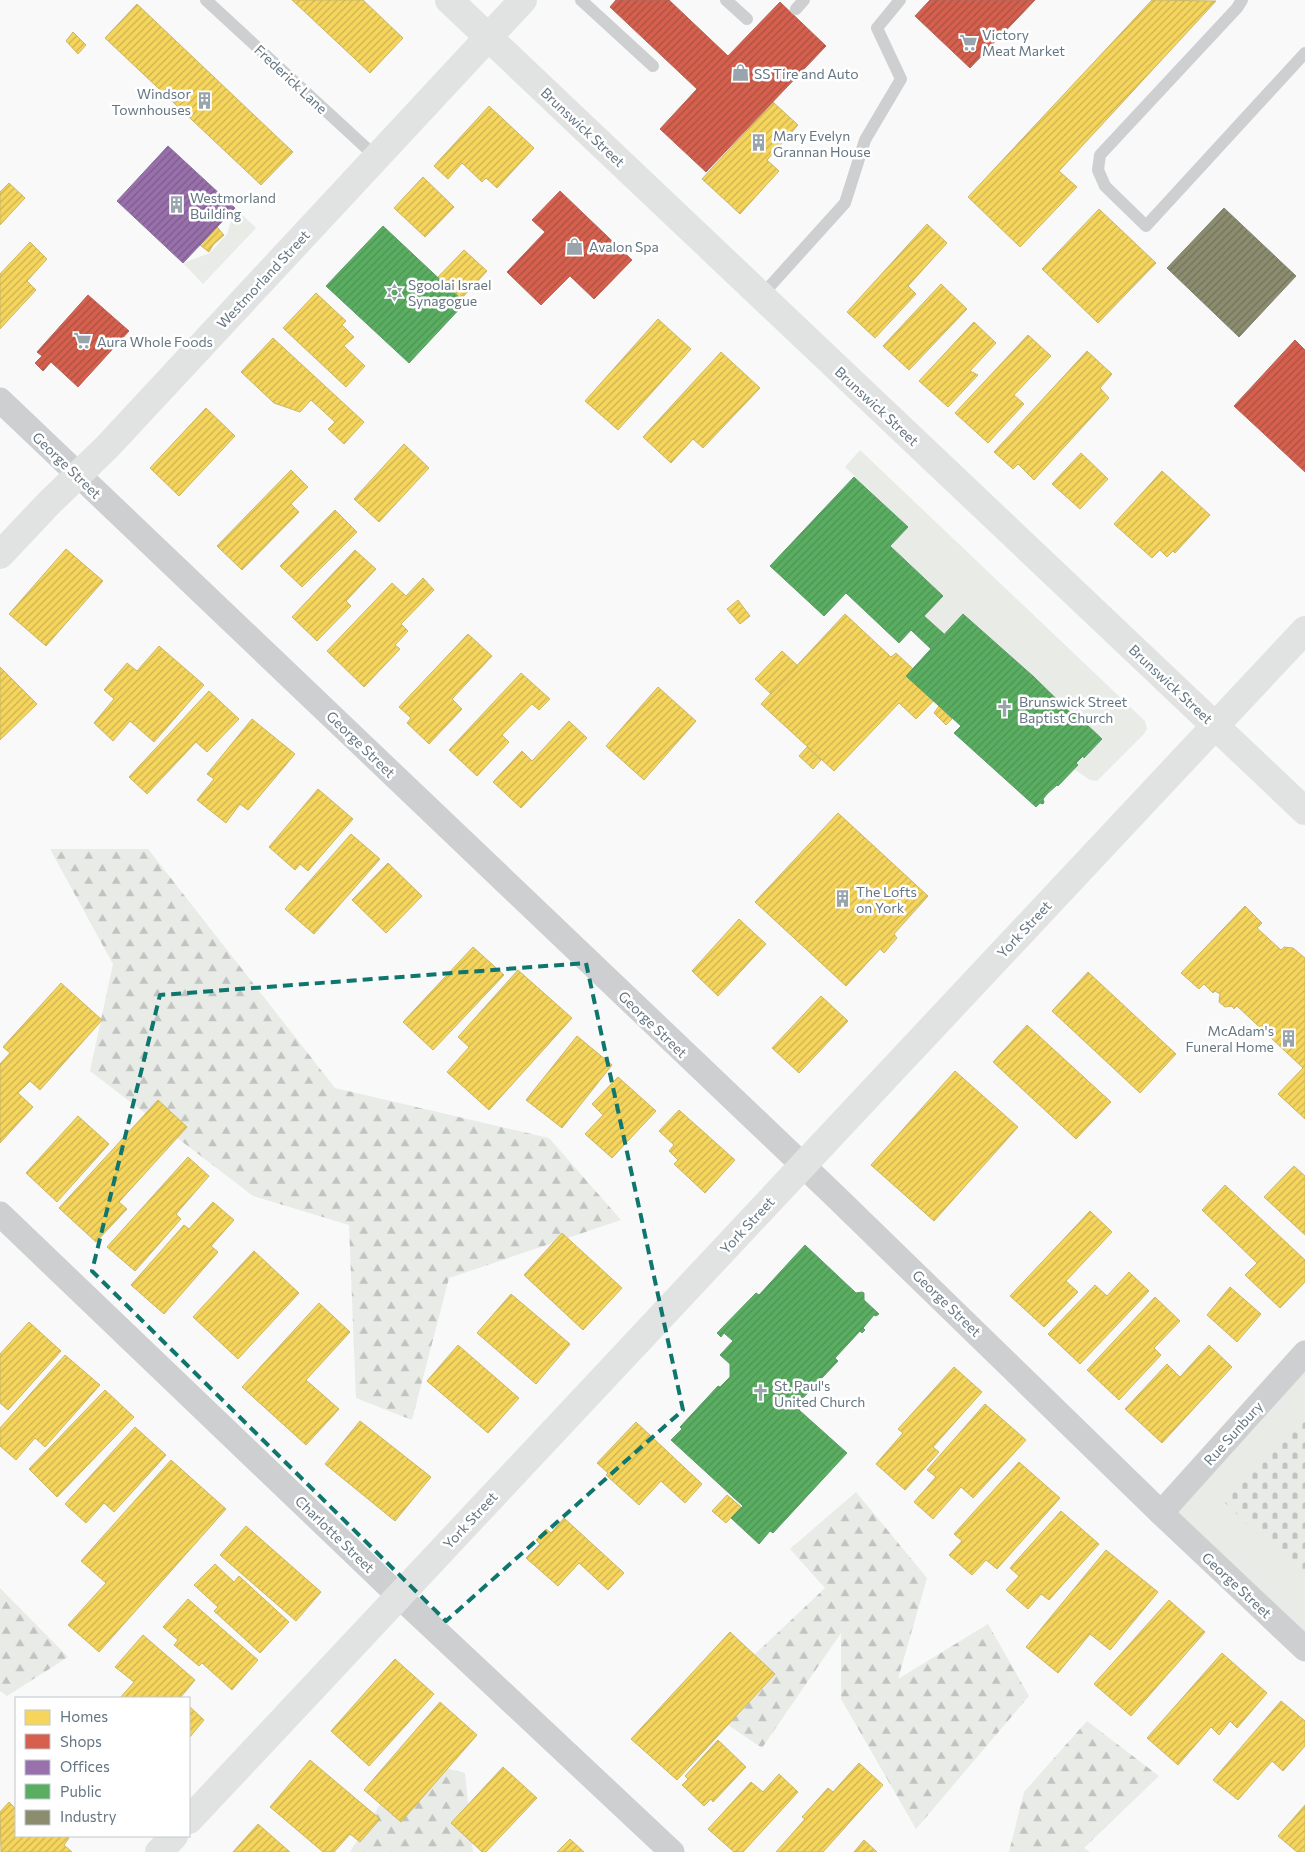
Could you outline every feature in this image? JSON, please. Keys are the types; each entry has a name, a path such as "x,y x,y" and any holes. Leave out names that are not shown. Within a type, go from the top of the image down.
{"street":[{"name":"Brunswick Street","path":"449,0 1305,811"},
{"name":"Westmorland Street","path":"0,555 114,440 523,0"},
{"name":"George Street","path":"0,400 949,1304 1162,1513 1305,1649"},
{"name":"York Street","path":"190,1819 1305,630"},
{"name":"Charlotte Street","path":"0,1214 399,1596 672,1852"},
{"name":"Rue Sunbury","path":"1162,1513 1305,1352"},
{"path":"159,1852 173,1837"}],"lane":[{"name":"Frederick Lane","path":"206,0 376,157"},
{"path":"581,0 652,66"},
{"path":"726,0 746,19"},
{"path":"761,296 846,203 865,140 901,78 877,28 900,0"},
{"path":"1242,0 1237,8 1100,155 1098,170 1105,186 1146,226 1305,53"}],"highlighted area":[{"path":"586,963 683,1410 446,1621 92,1271 160,995"}],"green space":[{"path":"235,208 256,228 203,284 183,263 210,253 227,234"},
{"path":"860,450 1145,721 1147,729 1143,735 1097,781 1090,780 1074,769 1078,765 1076,763 1102,739 1084,722 1081,723 1034,677 963,614 944,634 924,616 943,596 890,546 908,527 845,467"},
{"path":"50,849 148,849 335,1088 549,1138 621,1220 449,1278 412,1420 356,1398 349,1225 253,1196 90,1071 113,964"},
{"path":"1305,1353 1305,1649 1162,1513"},
{"path":"1305,1412 1305,1579 1221,1499"},
{"path":"856,1492 927,1578 898,1679 988,1624 1029,1696 916,1829 841,1699 841,1633 762,1748 700,1706 825,1588 790,1549"},
{"path":"0,1588 68,1657 7,1696 0,1691"},
{"path":"1087,1721 1159,1776 1084,1848 1090,1852 1009,1852 1024,1792"},
{"path":"409,1759 465,1773 473,1852 350,1852"}],"building: Homes":[{"path":"292,0 363,0 403,38 370,73"},
{"path":"1152,0 1216,1 1059,171 1077,187 1020,247 968,197"},
{"name":"Windsor Townhouses","path":"137,4 293,152 261,185 105,38"},
{"path":"73,32 86,45 78,54 66,41"},
{"name":"Mary Evelyn Grannan House","path":"773,102 798,125 767,160 779,171 740,214 702,179"},
{"path":"489,106 534,148 497,188 486,178 482,182 462,163 448,179 434,166"},
{"path":"423,177 454,207 425,237 394,208"},
{"path":"9,183 25,198 0,225 0,192"},
{"path":"1099,209 1156,263 1098,323 1042,269"},
{"path":"927,224 947,243 908,286 916,294 875,338 847,312"},
{"path":"217,227 224,235 213,245 209,252 200,245"},
{"path":"30,242 47,259 27,281 36,290 0,329 0,274"},
{"path":"464,250 487,271 461,299 438,277"},
{"path":"941,284 967,309 909,370 883,346"},
{"path":"316,293 346,321 342,325 354,337 344,346 365,366 346,387 283,328"},
{"path":"658,319 691,349 618,430 585,401"},
{"path":"974,322 996,343 970,371 978,375 948,407 919,381"},
{"path":"1028,335 1051,356 1014,395 1024,404 988,443 955,413"},
{"path":"273,338 364,422 344,444 328,429 335,422 311,400 300,412 274,403 241,372"},
{"path":"1087,351 1112,374 1100,388 1109,398 1034,480 1018,464 1013,469 994,452"},
{"path":"721,352 760,388 703,448 693,439 671,463 643,437"},
{"path":"206,408 235,436 179,496 150,468"},
{"path":"404,444 429,468 379,522 354,499"},
{"path":"1081,453 1108,479 1080,509 1052,484"},
{"path":"291,470 308,487 291,504 299,512 242,570 217,546"},
{"path":"1162,471 1210,515 1175,553 1173,551 1167,557 1160,550 1152,558 1114,524"},
{"path":"335,510 357,532 302,587 280,566"},
{"path":"66,549 103,581 46,646 9,614"},
{"path":"355,550 376,569 346,601 351,606 317,641 292,617"},
{"path":"423,578 434,590 401,624 408,631 395,645 400,649 364,687 327,651 392,583 406,596"},
{"path":"738,600 750,616 740,624 727,609"},
{"path":"845,614 891,657 896,653 940,694 916,719 899,703 834,771 761,704"},
{"path":"468,634 492,656 452,699 462,709 429,744 407,723 411,718 399,707"},
{"path":"159,646 204,685 154,742 130,721 113,741 94,723 114,699 104,690 127,663 137,671"},
{"path":"782,651 798,666 771,694 755,679"},
{"path":"0,667 37,704 0,740"},
{"path":"521,673 550,699 539,710 532,704 502,735 509,742 477,776 449,750"},
{"path":"658,687 696,721 644,780 606,746"},
{"path":"209,691 239,719 207,752 196,742 147,794 129,777"},
{"path":"939,706 952,719 946,725 934,713"},
{"path":"252,719 295,754 248,810 240,804 226,823 197,800 214,779 207,774"},
{"path":"569,721 587,738 521,808 493,782 522,751 532,761"},
{"path":"807,747 821,760 813,769 799,756"},
{"path":"318,789 353,819 308,871 300,864 295,870 269,847"},
{"name":"The Lofts on York","path":"838,813 928,896 894,934 897,938 884,953 880,949 846,986 755,902"},
{"path":"351,834 380,859 314,934 285,909"},
{"path":"388,863 422,896 386,933 352,900"},
{"name":"McAdam's Funeral Home","path":"1245,906 1262,923 1257,928 1281,950 1284,947 1293,948 1305,958 1305,1119 1278,1094 1303,1068 1237,1006 1234,1009 1232,1006 1225,1007 1219,1002 1220,994 1215,991 1213,993 1204,984 1199,989 1181,973"},
{"path":"739,919 766,944 718,996 692,971"},
{"path":"473,947 504,975 433,1050 403,1022"},
{"path":"518,970 572,1018 489,1110 447,1072 469,1047 458,1037"},
{"path":"1088,972 1176,1054 1140,1093 1052,1011"},
{"path":"61,983 102,1020 40,1090 30,1081 18,1093 33,1107 0,1143 0,1064 10,1053 3,1047"},
{"path":"821,996 848,1021 799,1073 772,1048"},
{"path":"1027,1025 1111,1102 1076,1139 993,1062"},
{"path":"577,1036 612,1065 562,1128 526,1100"},
{"path":"955,1071 1018,1127 934,1221 871,1165"},
{"path":"618,1077 656,1111 612,1158 585,1134 603,1115 592,1104"},
{"path":"158,1100 187,1127 119,1202 127,1209 96,1242 59,1208"},
{"path":"679,1110 735,1160 705,1193 674,1164 678,1160 669,1151 674,1145 659,1131"},
{"path":"78,1116 109,1144 57,1202 26,1173"},
{"path":"188,1157 209,1176 176,1214 181,1219 135,1271 107,1247"},
{"path":"1294,1166 1305,1176 1305,1235 1264,1197"},
{"path":"1225,1185 1305,1260 1305,1282 1280,1308 1245,1275 1257,1263 1202,1210"},
{"path":"213,1202 234,1220 211,1246 218,1252 164,1314 131,1285 184,1225 189,1229"},
{"path":"1090,1211 1112,1232 1066,1281 1078,1292 1044,1327 1010,1296"},
{"path":"562,1233 622,1288 583,1330 524,1275"},
{"path":"254,1251 299,1293 238,1359 193,1317"},
{"path":"1129,1272 1149,1291 1080,1364 1048,1334 1095,1285 1107,1296"},
{"path":"1230,1287 1261,1314 1237,1342 1207,1315"},
{"path":"511,1294 570,1344 536,1384 477,1333"},
{"path":"1155,1297 1180,1321 1154,1348 1161,1355 1119,1400 1087,1370"},
{"path":"319,1303 350,1332 306,1380 339,1409 306,1445 242,1387"},
{"path":"29,1322 61,1351 8,1410 0,1403 0,1354"},
{"path":"458,1345 519,1398 488,1433 427,1381"},
{"path":"1209,1345 1232,1367 1162,1443 1125,1409 1167,1364 1180,1377"},
{"path":"65,1355 100,1385 45,1447 35,1438 16,1460 0,1446 0,1428"},
{"path":"954,1367 982,1392 933,1447 939,1452 905,1490 876,1464 903,1433 898,1429"},
{"path":"105,1390 134,1417 57,1497 29,1469"},
{"path":"985,1404 1026,1440 973,1498 961,1487 933,1519 914,1502 936,1477 927,1470"},
{"path":"360,1421 431,1477 395,1521 325,1464"},
{"path":"636,1422 702,1484 685,1503 661,1481 639,1505 606,1475 608,1473 597,1463"},
{"path":"135,1427 166,1455 114,1512 104,1503 86,1523 65,1504"},
{"path":"171,1460 226,1509 99,1652 68,1625 106,1583 81,1561"},
{"path":"1019,1462 1060,1498 997,1569 986,1560 972,1575 949,1555 962,1541 954,1534"},
{"path":"727,1495 741,1507 726,1523 712,1511"},
{"path":"1061,1511 1099,1544 1049,1600 1041,1594 1028,1609 1006,1590 1019,1576 1010,1568"},
{"path":"564,1518 624,1573 608,1590 579,1563 558,1586 526,1558 540,1544 536,1540 546,1529 551,1533"},
{"path":"246,1526 321,1592 296,1621 220,1555"},
{"path":"1106,1550 1158,1592 1110,1650 1090,1634 1058,1673 1026,1647"},
{"path":"215,1564 234,1582 239,1576 289,1622 260,1653 214,1611 218,1607 194,1585"},
{"path":"188,1599 258,1660 232,1690 202,1663 199,1666 174,1645 178,1640 163,1627"},
{"path":"1169,1600 1205,1632 1131,1716 1094,1684"},
{"path":"730,1632 775,1674 677,1780 631,1739"},
{"path":"143,1635 195,1680 181,1697 121,1697 134,1682 115,1667"},
{"path":"1222,1653 1267,1693 1237,1728 1230,1721 1219,1735 1211,1727 1178,1765 1147,1738"},
{"path":"395,1659 434,1694 369,1766 331,1731"},
{"path":"1281,1701 1305,1721 1305,1746 1283,1771 1272,1761 1238,1800 1213,1780"},
{"path":"440,1702 477,1735 401,1822 364,1790"},
{"path":"190,1707 204,1720 190,1737"},
{"path":"718,1740 746,1767 713,1802 711,1799 704,1806 682,1785 688,1779 685,1776"},
{"path":"310,1760 380,1819 360,1842 350,1834 334,1852 323,1852 270,1807"},
{"path":"859,1763 883,1785 823,1852 776,1852 805,1819 802,1817 828,1788 833,1792"},
{"path":"503,1767 537,1798 486,1852 482,1852 451,1823"},
{"path":"779,1774 798,1792 743,1852 734,1852 708,1829 751,1782 763,1792"},
{"path":"9,1802 15,1808 15,1837 68,1837 64,1845 72,1852 1,1852 0,1812"},
{"path":"1305,1805 1305,1852 1297,1852 1278,1836"},
{"path":"258,1824 290,1852 233,1852"},
{"path":"570,1839 584,1852 557,1852"},
{"path":"864,1840 877,1852 854,1852"}],"building: Shops":[{"name":"SS Tire and Auto","path":"616,0 669,0 728,56 780,2 826,46 706,172 660,129 697,89 610,7"},
{"name":"Victory Meat Market","path":"930,0 1035,0 970,68 915,16"},
{"name":"Avalon Spa","path":"560,191 632,260 594,299 570,276 541,305 507,272 545,232 532,220"},
{"name":"Aura Whole Foods","path":"88,295 129,331 78,387 51,362 43,371 35,363 42,356 37,352"},
{"path":"1295,340 1305,350 1305,472 1234,406"}],"building: Offices":[{"name":"Westmorland Building","path":"168,146 235,208 183,263 117,201"}],"building: Public":[{"name":"Sgoolai Israel Synagogue","path":"383,226 465,303 409,363 326,286"},
{"path":"854,477 908,527 890,546 943,596 924,616 944,634 931,649 911,630 899,643 846,593 824,616 770,566"},
{"name":"Brunswick Street Baptist Church","path":"963,614 1034,677 1081,723 1083,721 1102,739 1084,758 1083,756 1076,763 1078,765 1058,786 1047,794 1043,799 1043,804 1040,803 1036,807 954,733 961,726 906,676"},
{"name":"St. Paul's United Church","path":"805,1245 856,1293 864,1293 864,1300 879,1314 874,1315 863,1328 865,1330 862,1333 860,1331 835,1358 838,1361 802,1399 806,1403 799,1410 847,1453 773,1533 770,1531 759,1544 731,1518 743,1506 671,1440 682,1429 680,1427 718,1386 720,1387 730,1377 730,1364 720,1355 733,1341 724,1333 721,1337 717,1333 756,1293 759,1295"}],"building: Industry":[{"path":"1224,208 1296,276 1239,337 1167,268"}],"place":[{"name":"Victory Meat Market","path":"968,42"},
{"name":"SS Tire and Auto","path":"740,73"},
{"name":"Windsor Townhouses","path":"205,101"},
{"name":"Mary Evelyn Grannan House","path":"759,143"},
{"name":"Westmorland Building","path":"176,205"},
{"name":"Avalon Spa","path":"575,246"},
{"name":"Sgoolai Israel Synagogue","path":"394,292"},
{"name":"Aura Whole Foods","path":"83,341"},
{"name":"Brunswick Street Baptist Church","path":"1005,709"},
{"name":"The Lofts on York","path":"842,899"},
{"name":"McAdam's Funeral Home","path":"1288,1038"},
{"name":"St. Paul's United Church","path":"760,1393"}]}
